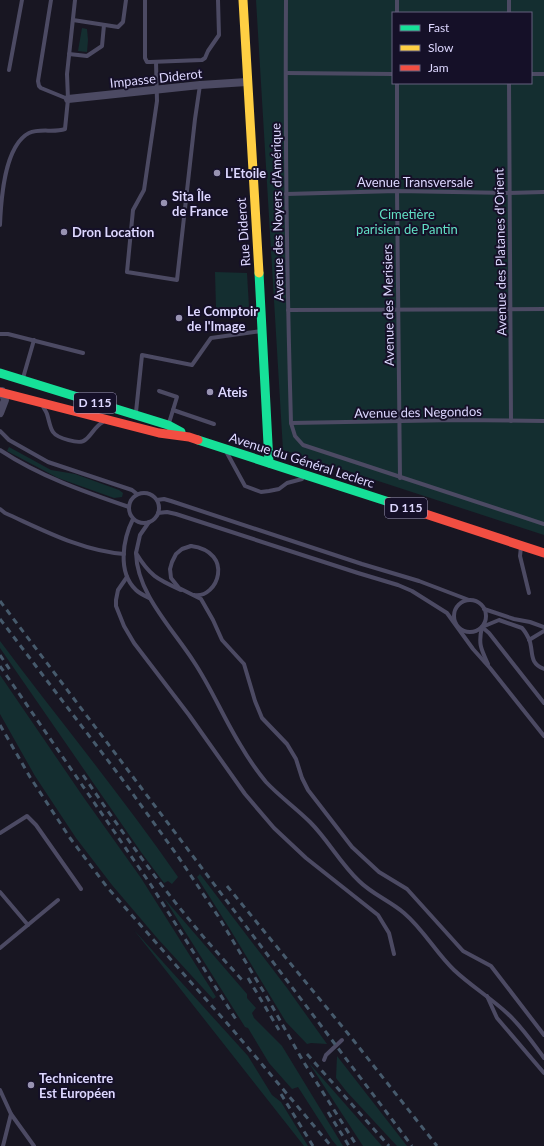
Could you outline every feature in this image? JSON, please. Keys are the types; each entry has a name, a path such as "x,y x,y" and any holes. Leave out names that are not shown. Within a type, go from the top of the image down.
{"main road":[{"name":"Rue Diderot","path":"243,0 268,463"},
{"name":"Avenue du Général Leclerc","path":"0,373 168,425 176,428 189,437"},
{"name":"Avenue du Général Leclerc","path":"1,391 159,433 189,437 544,553"}],"street":[{"name":"Impasse Diderot","path":"68,99 157,89 247,82"},
{"path":"0,380 9,376"},
{"path":"0,413 5,400 1,391"}],"lane":[{"path":"9,70 22,0"},
{"path":"51,0 38,81 41,88 68,99"},
{"path":"0,225 2,193 6,171 13,152 22,138 30,132 59,131 65,129 68,99 67,74 75,0"},
{"path":"73,20 118,27 123,22 126,0"},
{"path":"145,0 145,58 147,62 202,60 205,58 219,35 218,0"},
{"name":"Avenue des Noyers d'Amérique","path":"286,0 286,194 291,423"},
{"path":"397,0 397,12"},
{"path":"509,0 509,12"},
{"path":"69,54 87,56 102,46 104,25"},
{"path":"156,62 157,101 144,190 133,210 127,272 177,280 200,85"},
{"path":"286,74 392,74"},
{"path":"532,74 544,74"},
{"name":"Avenue des Merisiers","path":"397,84 400,478"},
{"name":"Avenue des Platanes d'Orient","path":"509,84 511,421"},
{"name":"Avenue Transversale","path":"286,194 397,191 509,193 544,192"},
{"path":"288,310 544,309"},
{"path":"136,416 142,355 192,365 211,338 262,331"},
{"path":"0,334 8,334 84,353"},
{"path":"23,380 34,340"},
{"path":"159,391 177,397 168,425"},
{"path":"40,402 47,414 53,433 73,442 81,442 86,440 97,425 108,419"},
{"path":"173,410 214,424"},
{"name":"Avenue des Negondos","path":"291,423 544,421"},
{"path":"291,423 295,436 303,445 544,524"},
{"path":"0,431 9,440 48,462 132,490 137,494"},
{"path":"225,449 245,486 260,492 279,489 287,483 310,477"},
{"path":"0,450 54,479 129,508"},
{"path":"149,522 142,523 133,519 130,515 129,508 132,498 137,494 149,494 157,500 159,506 158,513 155,518 149,522 140,535 136,553 136,564 139,574 150,599 195,663 241,747 266,782 311,822 358,880 370,891 404,913 414,922 454,970 509,1015 544,1058"},
{"path":"157,500 164,499 171,501 362,564 419,581 478,602 484,609 486,618 479,639 480,647 490,668"},
{"path":"0,509 5,513 60,538 108,553 124,554"},
{"path":"158,513 167,512 176,514 398,585 412,591 447,613 473,648 544,736"},
{"path":"133,519 125,541 125,569 127,577 136,590 150,599"},
{"path":"136,553 148,572 160,580 186,593 198,596 205,594 216,583 218,567 212,556 200,548 191,546 182,549 176,554 172,562 170,569 171,578 175,585 184,592 201,599 222,640 244,664 255,701 262,718 288,744 296,759 302,778 308,790 352,847 379,872 407,889 463,951 491,966 544,1035"},
{"path":"522,546 520,556 529,593"},
{"path":"127,577 118,590 116,606 124,626 134,643 189,715 245,794 274,828 306,858 378,915 389,933 394,954"},
{"path":"469,600 456,607 454,617 457,627 462,630 472,632 492,622 503,620 522,628 530,640 531,654 535,662 544,669"},
{"path":"484,609 544,627"},
{"path":"482,627 489,632 544,703"},
{"path":"530,640 544,631"},
{"path":"0,833 27,816 36,825 81,889"},
{"path":"0,892 28,925"},
{"path":"0,948 58,900"},
{"path":"487,996 497,1018 544,1073"},
{"path":"324,1060 326,1055 342,1040"},
{"path":"0,1090 11,1114 34,1146"},
{"path":"3,1146 11,1114"}],"green space":[{"name":"Cimetière parisien de Pantin","path":"256,0 544,0 544,535 283,450"},
{"path":"82,28 87,29 87,52 78,51"},
{"path":"215,272 247,273 249,307 216,308"},
{"path":"9,447 51,470 75,474 119,490 123,493 122,497 114,498 58,478 7,451"},
{"path":"0,641 157,847 178,877 172,884 168,881 164,883 141,852 0,648"},
{"path":"0,675 141,878 216,997 213,999 158,939 112,885 76,838 35,776 0,714"},
{"path":"200,874 287,988 327,1044 307,1044 286,1022 197,877"},
{"path":"164,898 247,994 247,998 256,1008 252,1013 254,1018 282,1046 343,1146 337,1146 332,1140 298,1087 292,1089 269,1063"},
{"path":"134,930 248,1056 272,1095 281,1102 308,1146 304,1146"},
{"path":"337,1056 407,1146 397,1146 336,1078"},
{"path":"309,1063 382,1146 363,1146"}],"railway":[{"path":"0,601 412,1146"},
{"path":"0,619 122,779 177,855 218,916 303,1061 357,1146"},
{"path":"0,655 10,670"},
{"path":"0,666 151,885 237,1021"},
{"path":"0,725 30,777 70,838 107,887 233,1030 331,1146"},
{"path":"83,775 163,887 204,938 243,981"},
{"path":"227,886 354,1041 437,1146"},
{"path":"248,978 279,1030"},
{"path":"307,1054 389,1146"},
{"path":"281,1094 313,1146"},
{"path":"328,1112 349,1146"}],"traffic: fast":[{"path":"259,273 269,463"},
{"path":"0,373 168,425 181,432"},
{"path":"198,440 389,502"}],"traffic: slow":[{"path":"243,0 259,273"}],"traffic: jam":[{"path":"0,392 159,433 189,437 198,440"},
{"path":"389,502 544,553"}],"place":[{"name":"L'Etoile","path":"217,173"},
{"name":"Sita Île de France","path":"164,203"},
{"name":"Dron Location","path":"64,232"},
{"name":"Le Comptoir de l'Image","path":"179,318"},
{"name":"Ateis","path":"210,392"},
{"name":"Technicentre Est Européen","path":"31,1085"}]}
